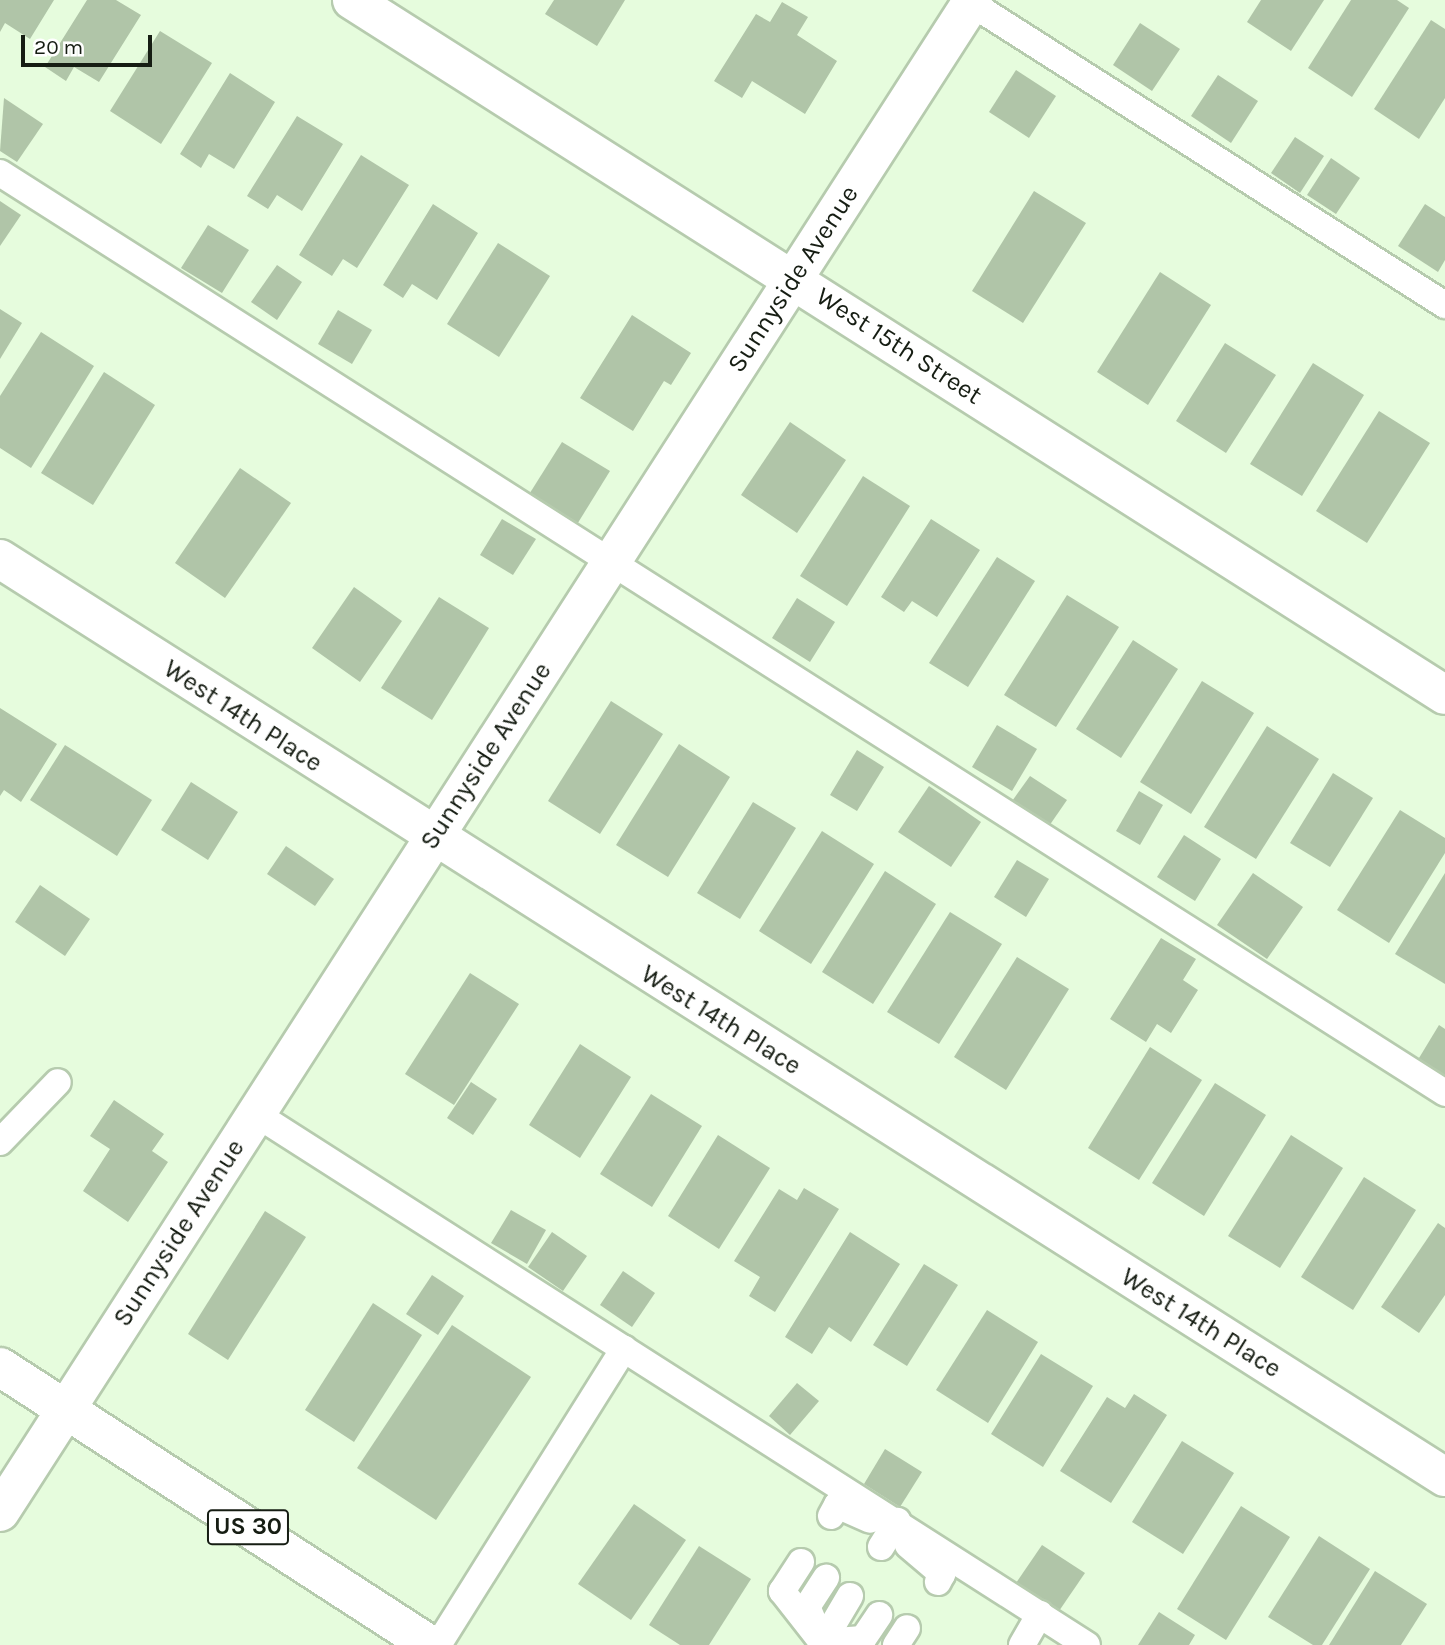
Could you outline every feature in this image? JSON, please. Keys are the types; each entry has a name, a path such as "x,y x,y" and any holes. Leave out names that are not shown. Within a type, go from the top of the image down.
{"street":[{"name":"West 15th Street","path":"352,0 1445,695"},
{"name":"Sunnyside Avenue","path":"0,1512 970,1"},
{"name":"West 14th Place","path":"0,559 433,838 1445,1477"},
{"name":"US 30","path":"0,1367 430,1645"}],"lane":[{"path":"970,1 1445,304"},
{"path":"0,173 1445,1093"},
{"path":"0,1142 58,1082"},
{"path":"256,1114 624,1349 890,1533 942,1574 938,1582"},
{"path":"438,1645 624,1349"},
{"path":"831,1516 837,1505 1040,1614 1087,1645"},
{"path":"856,1532 861,1525 890,1533 916,1560 912,1567"},
{"path":"801,1562 782,1591 827,1644"},
{"path":"826,1577 807,1607 827,1644"},
{"path":"827,1644 850,1596"},
{"path":"1022,1645 1040,1614"},
{"path":"827,1644 863,1639 879,1615"}],"building":[{"path":"0,0 54,0 30,39 5,23 0,32"},
{"path":"87,0 116,0 141,15 99,82 74,67 66,81 45,67"},
{"path":"554,0 625,0 597,46 545,14"},
{"path":"1261,0 1324,0 1291,51 1247,22"},
{"path":"1351,0 1397,0 1409,8 1352,97 1308,68"},
{"path":"782,2 808,17 797,35 837,61 805,114 752,81 742,98 714,81 756,14 770,22"},
{"path":"1431,20 1445,29 1445,98 1419,139 1374,109"},
{"path":"1140,23 1180,49 1152,91 1113,65"},
{"path":"160,31 212,63 161,144 110,111"},
{"path":"1016,70 1056,96 1029,138 989,112"},
{"path":"230,73 275,102 234,169 209,154 201,168 180,154"},
{"path":"1218,75 1258,101 1231,143 1191,116"},
{"path":"4,98 43,124 17,162 0,151"},
{"path":"297,116 343,144 302,211 277,195 268,209 247,196"},
{"path":"1295,137 1324,156 1300,193 1271,173"},
{"path":"361,155 409,185 357,268 343,259 332,276 299,255"},
{"path":"1331,158 1360,178 1336,214 1307,195"},
{"path":"1034,191 1086,223 1023,323 972,291"},
{"path":"0,201 21,215 0,246"},
{"path":"433,204 478,233 437,300 412,284 403,298 383,285"},
{"path":"1425,204 1445,217 1445,260 1438,272 1398,246"},
{"path":"208,225 249,250 222,293 181,268"},
{"path":"498,243 550,276 499,357 447,324"},
{"path":"277,265 302,282 277,320 251,302"},
{"path":"1160,272 1211,305 1148,405 1097,372"},
{"path":"0,309 22,323 0,359"},
{"path":"338,310 372,330 352,364 318,344"},
{"path":"632,315 691,353 671,385 664,381 633,431 580,398"},
{"path":"41,332 94,366 31,468 0,448 0,396"},
{"path":"1225,343 1276,375 1226,453 1176,421"},
{"path":"1313,363 1364,395 1302,496 1250,464"},
{"path":"104,372 155,405 93,505 41,473"},
{"path":"1379,411 1430,443 1367,543 1316,511"},
{"path":"790,422 846,460 797,533 741,495"},
{"path":"562,442 610,471 576,526 528,496"},
{"path":"240,468 291,503 225,598 175,563"},
{"path":"863,476 910,506 847,606 800,576"},
{"path":"502,519 536,539 513,575 480,555"},
{"path":"931,519 980,550 937,617 912,601 904,612 881,597"},
{"path":"997,557 1035,581 968,687 929,663"},
{"path":"354,587 402,621 360,682 312,648"},
{"path":"1067,595 1119,627 1056,727 1004,695"},
{"path":"439,597 489,628 432,720 381,688"},
{"path":"797,598 835,622 810,662 772,638"},
{"path":"1133,640 1178,669 1121,758 1076,729"},
{"path":"1202,681 1254,713 1191,814 1140,782"},
{"path":"611,701 663,734 600,834 548,801"},
{"path":"0,708 57,744 21,802 4,790 0,796"},
{"path":"997,725 1037,749 1012,791 972,767"},
{"path":"1267,726 1319,759 1256,859 1204,827"},
{"path":"679,744 730,777 668,877 616,845"},
{"path":"65,745 152,800 117,856 30,800"},
{"path":"857,750 884,767 857,811 830,795"},
{"path":"1333,773 1373,798 1330,867 1290,843"},
{"path":"1030,776 1067,800 1047,829 1010,804"},
{"path":"191,782 238,812 208,860 161,830"},
{"path":"929,786 981,822 951,867 898,832"},
{"path":"1139,791 1163,805 1140,845 1116,831"},
{"path":"753,802 796,828 740,919 697,893"},
{"path":"1400,810 1445,838 1445,853 1389,943 1337,910"},
{"path":"822,831 874,864 811,964 759,931"},
{"path":"1184,835 1221,859 1195,901 1157,877"},
{"path":"286,846 334,879 315,906 267,874"},
{"path":"1017,860 1049,879 1026,917 994,897"},
{"path":"885,871 936,904 873,1004 822,972"},
{"path":"1253,873 1303,907 1267,959 1217,925"},
{"path":"1445,873 1445,984 1395,954"},
{"path":"40,885 90,919 65,956 15,922"},
{"path":"950,912 1002,944 939,1044 887,1012"},
{"path":"1161,938 1196,959 1183,980 1198,990 1171,1033 1157,1024 1146,1042 1110,1019"},
{"path":"1017,957 1069,989 1006,1090 954,1057"},
{"path":"470,973 519,1004 454,1105 405,1074"},
{"path":"1439,1025 1445,1029 1445,1081 1416,1063"},
{"path":"580,1044 631,1077 580,1158 529,1125"},
{"path":"1150,1047 1202,1080 1139,1180 1088,1148"},
{"path":"471,1082 497,1099 473,1135 447,1118"},
{"path":"1215,1083 1266,1115 1204,1216 1152,1183"},
{"path":"651,1094 702,1126 652,1207 600,1174"},
{"path":"114,1100 164,1134 152,1151 168,1162 128,1222 83,1191 110,1149 90,1136"},
{"path":"718,1135 770,1168 719,1249 668,1216"},
{"path":"1291,1135 1343,1168 1280,1268 1228,1236"},
{"path":"1364,1177 1416,1210 1353,1310 1301,1277"},
{"path":"804,1188 839,1209 775,1312 749,1296 760,1277 734,1261 779,1189 797,1200"},
{"path":"511,1210 546,1230 527,1264 491,1243"},
{"path":"265,1211 306,1237 228,1360 188,1334"},
{"path":"1438,1223 1445,1228 1445,1295 1419,1333 1381,1307"},
{"path":"552,1232 587,1256 563,1291 528,1267"},
{"path":"850,1232 900,1264 851,1342 829,1327 812,1354 785,1337"},
{"path":"924,1264 958,1285 907,1366 873,1345"},
{"path":"623,1271 655,1293 632,1327 600,1305"},
{"path":"432,1275 464,1296 438,1335 406,1314"},
{"path":"373,1303 422,1335 354,1442 305,1410"},
{"path":"987,1310 1038,1342 988,1423 936,1390"},
{"path":"452,1325 531,1377 436,1520 357,1468"},
{"path":"1041,1354 1093,1386 1043,1467 991,1434"},
{"path":"797,1383 819,1401 790,1435 769,1416"},
{"path":"1134,1394 1167,1415 1111,1503 1060,1471 1107,1397 1125,1408"},
{"path":"1182,1441 1234,1473 1183,1554 1132,1522"},
{"path":"885,1449 922,1472 900,1507 864,1484"},
{"path":"634,1504 686,1540 631,1620 578,1584"},
{"path":"1241,1506 1290,1537 1226,1640 1177,1609"},
{"path":"1319,1536 1370,1569 1322,1645 1313,1645 1268,1617"},
{"path":"1042,1545 1085,1573 1059,1611 1016,1583"},
{"path":"699,1546 751,1579 709,1645 680,1645 649,1625"},
{"path":"1375,1571 1427,1604 1401,1645 1329,1645"},
{"path":"1159,1612 1195,1635 1189,1645 1138,1645"}]}
